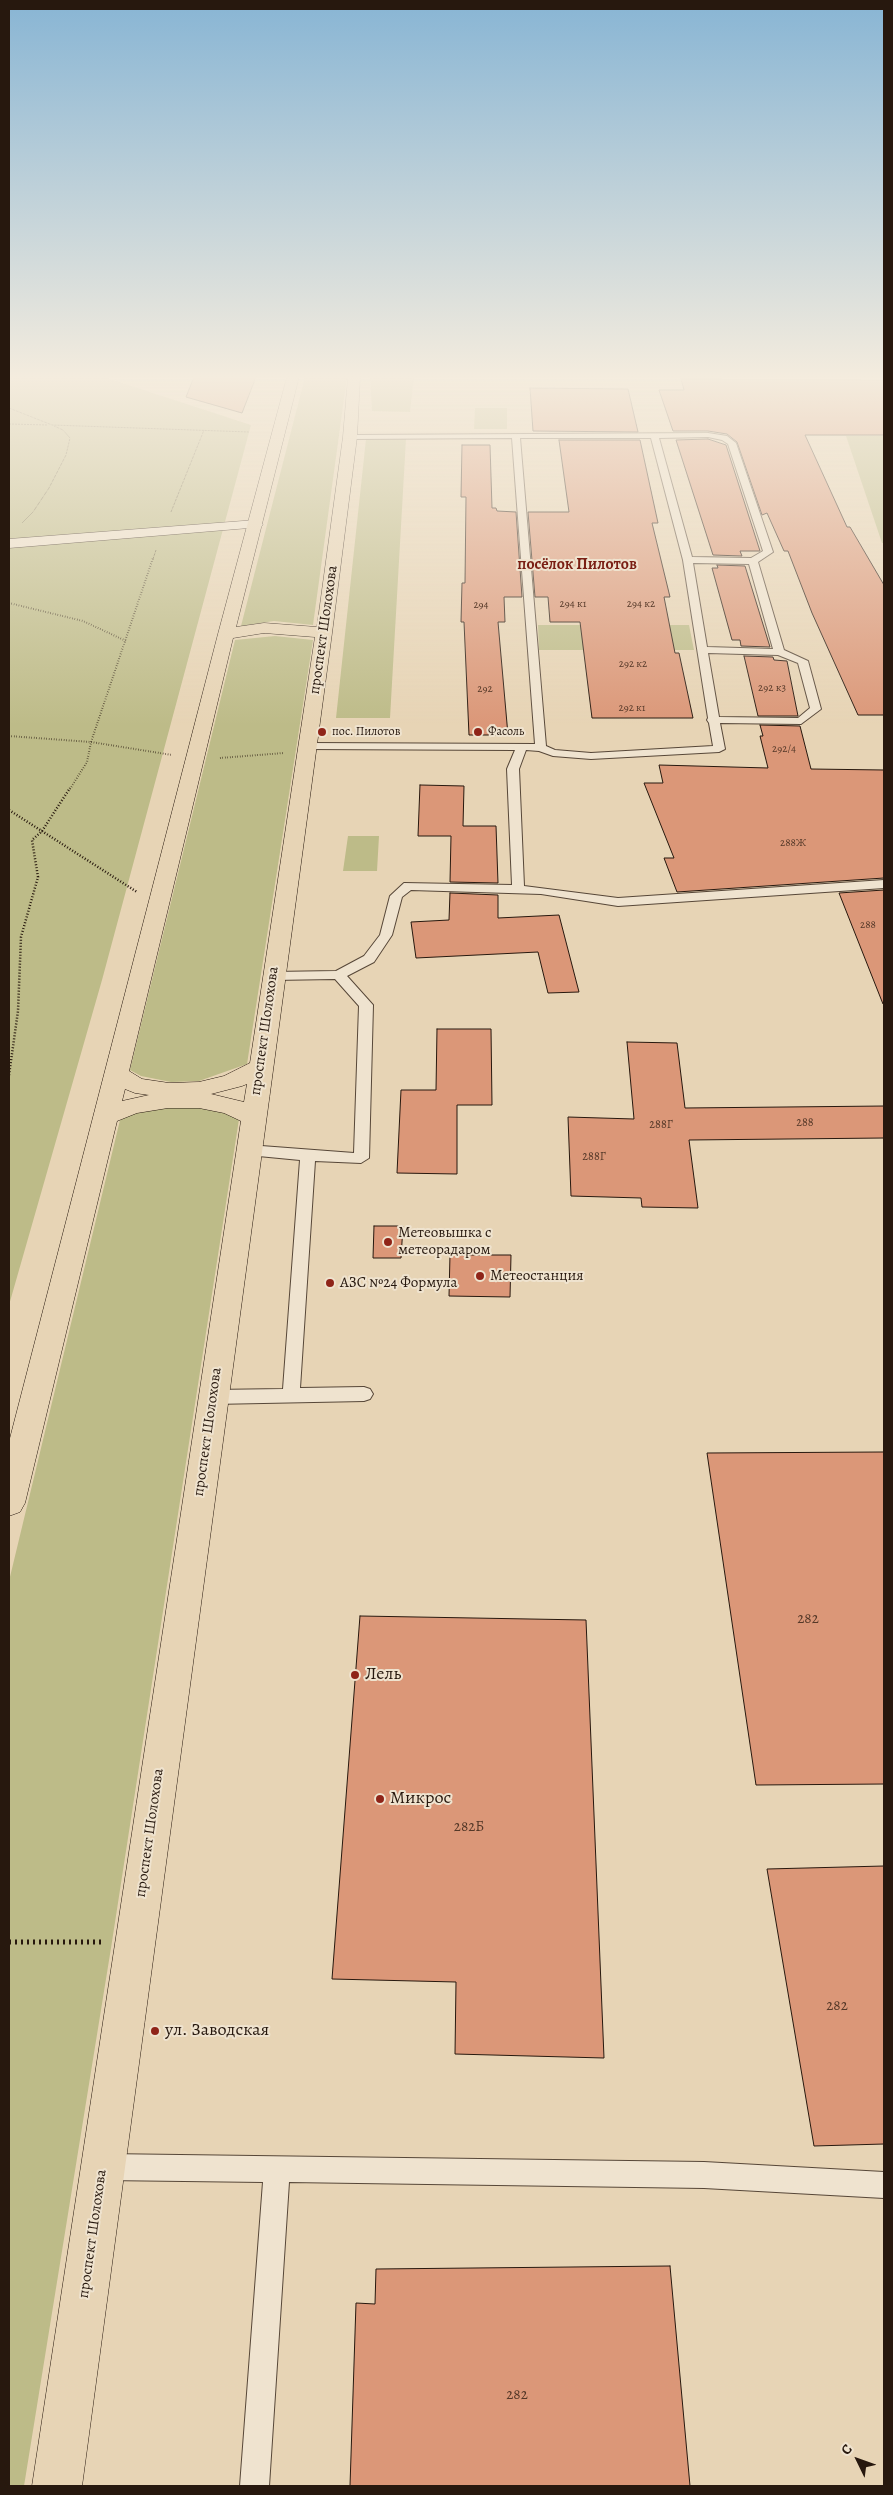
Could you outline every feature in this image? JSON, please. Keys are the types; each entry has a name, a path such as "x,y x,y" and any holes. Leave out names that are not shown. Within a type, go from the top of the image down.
{"main road":[{"path":"9,1503 226,634 264,493"},
{"name":"проспект Шолохова","path":"57,2486 343,493"},
{"path":"226,634 271,628 324,633"},
{"path":"116,1074 135,1085 169,1091 199,1090 232,1081 260,1068"},
{"path":"105,1117 132,1106 168,1100 199,1100 231,1106 253,1116"}],"street":[{"path":"12,544 256,524"}],"lane":[{"path":"521,493 541,748"},
{"path":"307,749 522,747 591,756 719,750 712,720 688,560 670,493"},
{"path":"688,560 752,561 768,552 748,493"},
{"path":"752,561 779,652"},
{"path":"701,650 779,652 803,661 816,709 801,721 712,720"},
{"path":"518,889 513,769 522,747"},
{"path":"273,976 339,975 369,959 386,935 396,896 408,886 541,890 618,902 884,884"},
{"path":"248,1150 308,1156 361,1158 366,1005 339,975"},
{"path":"291,1396 308,1156"},
{"path":"213,1397 364,1394"},
{"path":"102,2167 704,2175 884,2185"},
{"path":"254,2486 277,2170"}],"path":[{"path":"12,544 19,526 33,512 45,493"},
{"path":"9,1075 18,1011 21,937 38,876 32,840 42,831 87,762 91,742 163,532 179,493"},
{"path":"9,603 83,621 126,641"},
{"path":"9,736 91,742 195,760 307,749"},
{"path":"9,810 158,906"},
{"path":"9,1942 134,1943"}],"shaded area":[{"path":"9,493 233,493 102,980 9,1305"},
{"path":"275,493 331,493 313,625 274,621 241,626"},
{"path":"360,493 403,493 390,718 336,718"},
{"path":"865,493 884,493 884,543 882,543"},
{"path":"538,625 689,625 694,650 539,650"},
{"path":"275,636 313,640 247,1064 199,1081 171,1082 141,1076 130,1070 235,640"},
{"path":"348,836 379,836 377,871 343,871"},
{"path":"198,1106 227,1113 239,1119 111,1948 24,2486 9,2486 9,1581 120,1120 135,1113 168,1107"}],"building":[{"path":"461,493 492,493 492,508 496,508 497,511 516,512 522,597 504,597 505,622 498,622 508,735 469,735 464,622 461,622 462,583 465,583 466,497 461,497"},
{"path":"566,493 652,493 658,523 652,523 670,597 664,597 675,653 679,653 693,718 592,718 580,622 550,622 548,597 535,597 528,512 569,512"},
{"path":"693,493 742,493 760,551 740,551 742,556 713,555"},
{"path":"755,493 832,493 847,527 850,527 884,585 884,715 858,715 812,613 788,551 784,551 767,513 762,515"},
{"path":"717,565 745,566 770,647 741,646 740,640 732,640 712,568 718,568"},
{"path":"744,656 773,657 774,660 787,661 798,716 758,716"},
{"path":"760,725 800,726 811,769 884,770 884,878 677,892 664,858 674,858 644,783 663,783 659,765 768,768 760,736 763,736"},
{"path":"420,785 464,786 463,826 496,826 498,883 450,882 451,836 418,836"},
{"path":"884,890 884,1003 883,1004 839,893"},
{"path":"450,893 498,895 498,918 559,915 579,992 548,993 538,952 416,958 411,922 449,920"},
{"path":"437,1029 491,1029 492,1105 457,1105 457,1174 397,1173 401,1090 436,1090"},
{"path":"627,1042 677,1043 685,1108 884,1106 884,1138 689,1140 698,1208 642,1207 641,1198 571,1196 568,1117 634,1119"},
{"name":"Метеовышка с метеорадаром","path":"374,1226 403,1226 401,1258 373,1258"},
{"name":"Метеостанция","path":"450,1255 511,1255 510,1297 449,1296"},
{"path":"884,1452 884,1784 756,1785 707,1453"},
{"path":"360,1616 586,1620 604,2058 455,2054 456,1982 332,1979"},
{"path":"884,1866 884,2144 814,2146 767,1869"},
{"path":"670,2266 690,2486 350,2486 356,2303 375,2304 376,2269"}],"place":[{"name":"пос. Пилотов","path":"322,732"},
{"name":"Фасоль","path":"478,732"},
{"name":"Метеовышка с метеорадаром","path":"388,1242"},
{"name":"Метеостанция","path":"480,1276"},
{"name":"АЗС №24 Формула","path":"330,1283"},
{"name":"Лель","path":"355,1675"},
{"name":"Микрос","path":"380,1799"},
{"name":"ул. Заводская","path":"155,2031"}],"district":[{"name":"посёлок Пилотов","path":"577,565"}]}
